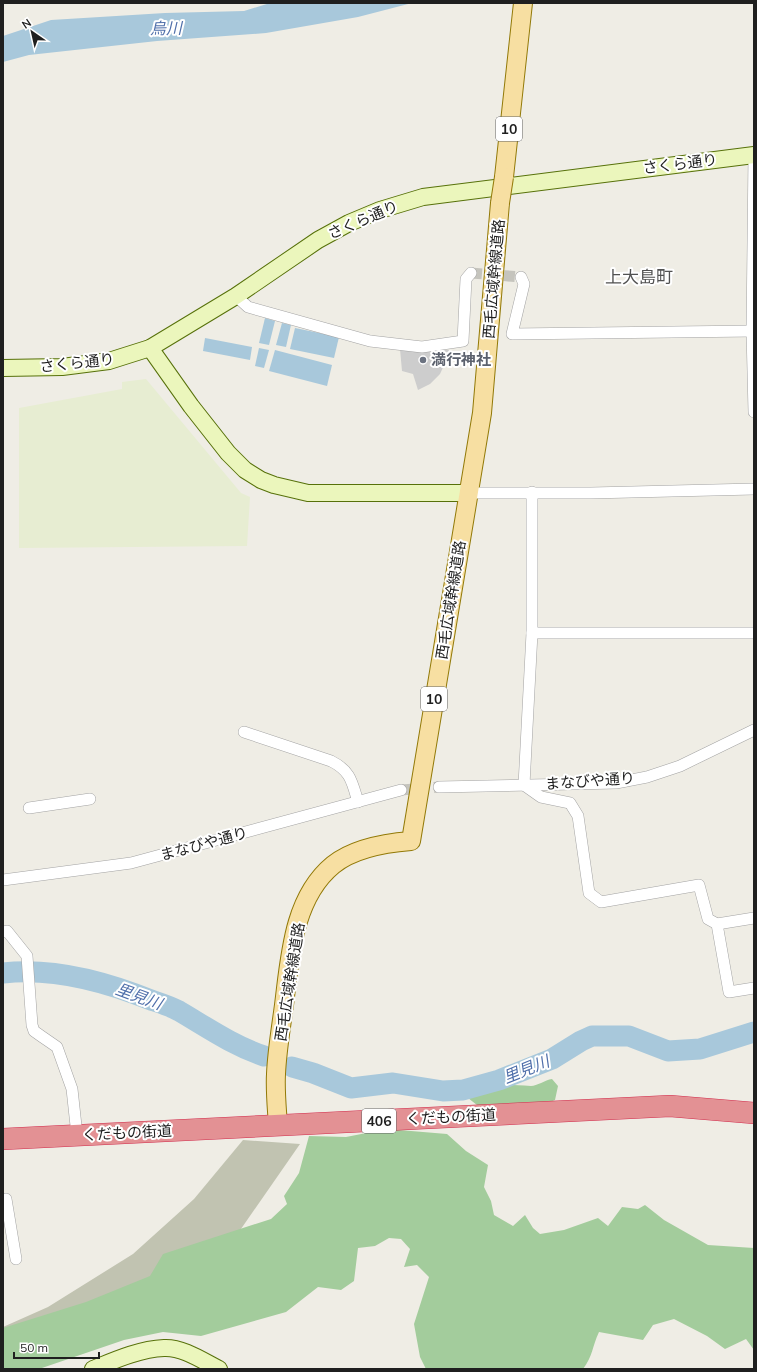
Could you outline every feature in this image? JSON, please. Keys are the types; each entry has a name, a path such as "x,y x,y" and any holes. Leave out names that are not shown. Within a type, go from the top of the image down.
{"highway":[{"name":"くだもの街道","path":"3,1139 670,1106 754,1113"}],"main road":[{"name":"西毛広域幹線道路","path":"278,1126 276,1076 279,1047 296,928 306,901 319,880 333,865 345,857 389,843 411,841 482,413 500,203 523,3"}],"street":[{"name":"さくら通り","path":"3,368 62,367 109,361 150,348 236,296 318,240 349,223 380,210 423,197 754,155"},
{"path":"754,155 754,412"},
{"path":"236,296 248,307 370,341 422,347 462,341 466,279 471,273"},
{"path":"521,277 524,284 512,334 753,331"},
{"path":"150,348 191,406 228,453 246,470 261,480 274,485 308,493 590,493 754,489"},
{"path":"532,492 532,633 524,785 541,798 570,803 574,807 578,816 589,893 595,899 601,902 699,885 708,919 717,924 754,918"},
{"path":"532,633 754,633"},
{"name":"まなびや通り","path":"439,787 616,782 647,777 680,766 754,730"},
{"path":"244,732 331,761 342,767 349,774 358,802"},
{"name":"まなびや通り","path":"3,880 131,863 402,790"},
{"path":"29,808 90,799"},
{"path":"717,924 729,992 754,988"},
{"path":"3,932 7,931 27,956 30,968 32,1026 34,1031 57,1047 73,1096 77,1135"},
{"path":"7,1199 16,1259"},
{"path":"93,1369 134,1353 165,1348 183,1352 219,1369"}],"shaded area":[{"name":"満行神社","path":"400,349 451,350 440,374 430,384 418,390 413,374 402,371"},
{"path":"146,379 241,493 250,497 247,546 19,548 19,408 122,389 122,382"},
{"path":"243,1140 300,1144 234,1239 3,1369 3,1327 48,1307 133,1254 194,1199"}],"green space":[{"path":"552,1079 558,1086 555,1100 543,1105 477,1105 468,1098 468,1092 485,1087 506,1085 533,1086"},
{"path":"387,1129 447,1134 466,1151 488,1165 484,1187 491,1201 494,1215 513,1226 525,1215 533,1228 540,1234 564,1230 598,1218 608,1226 622,1207 638,1209 645,1205 664,1220 708,1245 754,1248 754,1350 746,1339 725,1349 707,1336 674,1319 653,1325 643,1340 599,1332 591,1356 583,1369 426,1369 420,1357 414,1324 429,1277 417,1265 404,1267 410,1249 401,1239 389,1238 375,1246 358,1248 354,1281 341,1290 318,1287 286,1312 201,1336 163,1332 124,1340 39,1369 3,1369 3,1328 86,1302 150,1276 163,1254 271,1219 287,1204 284,1196 299,1173 309,1136 346,1137"}],"water":[{"name":"烏川","path":"270,3 412,3 358,17 266,33 157,41 29,55 3,62 3,36 51,20 165,13 244,11"},
{"path":"265,318 275,321 269,345 259,343"},
{"path":"282,323 291,325 286,347 276,345"},
{"path":"295,328 339,337 334,358 290,349"},
{"path":"205,338 252,347 250,360 203,351"},
{"path":"259,348 269,350 264,368 255,366"},
{"path":"275,350 332,365 327,386 269,371"}],"waterway":[{"name":"里見川","path":"3,973 41,972 59,974 78,977 115,987 179,1011 210,1030 252,1052 264,1056"},
{"name":"里見川","path":"292,1067 313,1073 351,1088 393,1083 443,1091 463,1090 499,1080 552,1059 592,1036 629,1036 668,1051 700,1049 754,1032"}],"tunnel":[{"path":"471,273 521,277"},
{"path":"401,790 439,787"}],"place":[{"name":"満行神社","path":"423,360"}],"district":[{"name":"上大島町","path":"639,277"}]}
